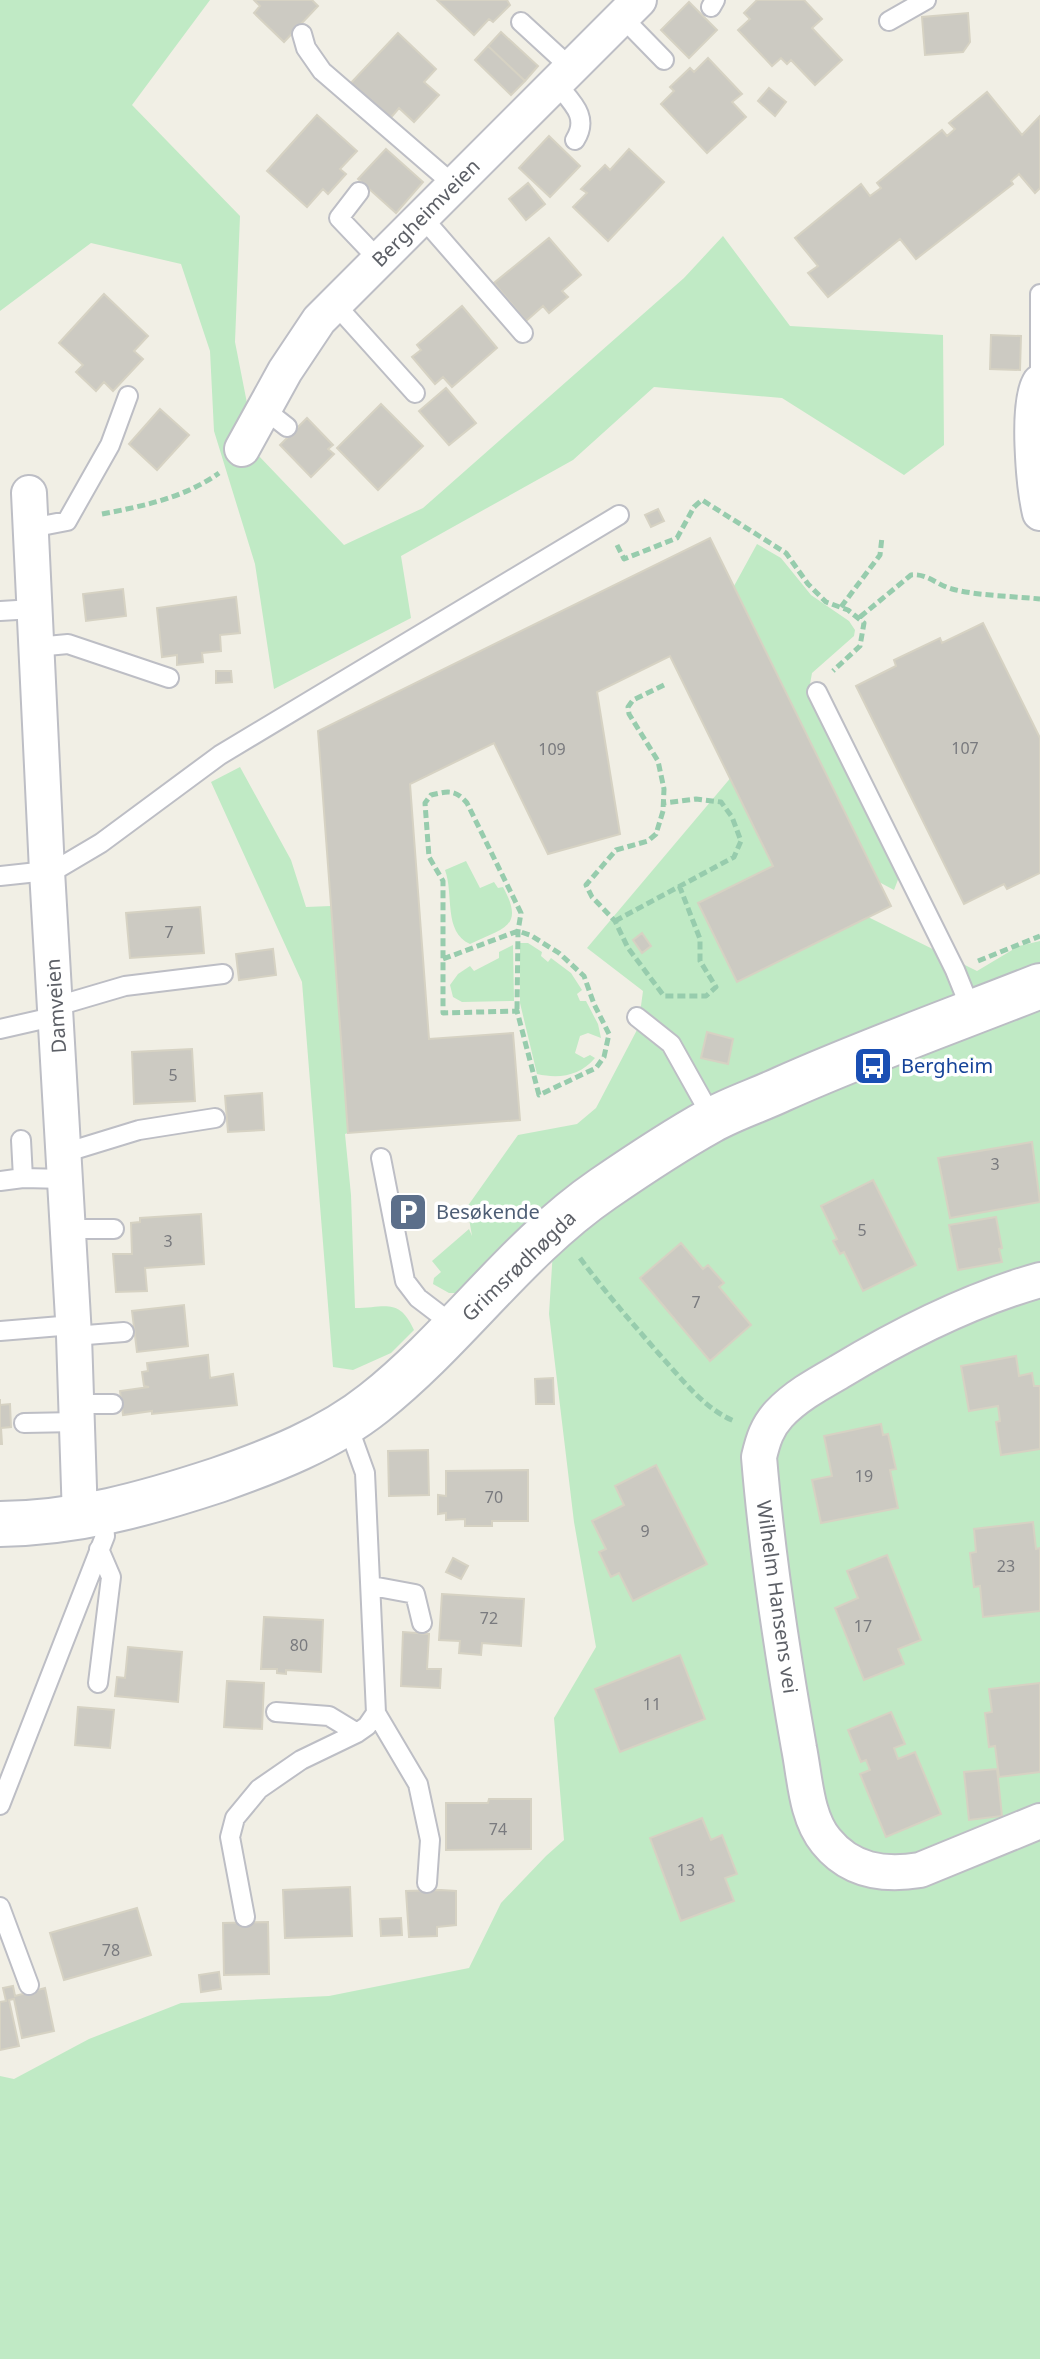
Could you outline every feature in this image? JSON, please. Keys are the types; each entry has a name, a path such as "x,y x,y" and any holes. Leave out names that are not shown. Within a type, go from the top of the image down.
{"main road":[{"name":"Grimsrødhøgda","path":"0,1524 45,1523 94,1527 152,1502 271,1461 373,1404 526,1256 600,1191 713,1119 830,1068 1040,986"}],"street":[{"name":"Bergheimveien","path":"242,449 276,418 285,371 319,320 630,9"},
{"path":"1040,382 1033,401 1034,473 1040,513"},
{"name":"Damveien","path":"29,493 76,1413 94,1527"},
{"path":"765,1433 778,1415 800,1396 861,1359 967,1305 1040,1280"},
{"name":"Wilhelm Hansens vei","path":"765,1433 759,1457 780,1627 810,1805 826,1842 853,1865 885,1874 903,1873 920,1870 1040,1821"}],"lane":[{"path":"889,21 926,0"},
{"path":"630,9 664,60"},
{"path":"521,22 564,75 581,115 581,131 575,140"},
{"path":"302,34 306,48 322,71 454,185"},
{"path":"359,192 339,218 379,260"},
{"path":"422,217 523,333"},
{"path":"1040,294 1040,376"},
{"path":"335,304 415,393"},
{"path":"31,528 67,521 110,445 128,396"},
{"path":"0,876 47,873 101,843 220,755 612,519"},
{"path":"0,611 34,609"},
{"path":"36,647 68,644 169,678"},
{"path":"817,692 955,970 972,1012"},
{"path":"0,1029 125,986 223,974"},
{"path":"637,1017 671,1044 713,1119"},
{"path":"0,1181 65,1166 139,1130 215,1118"},
{"path":"21,1140 23,1178"},
{"path":"381,1158 405,1281 418,1298 456,1327"},
{"path":"68,1229 114,1229"},
{"path":"0,1331 124,1332"},
{"path":"24,1423 113,1404"},
{"path":"346,1420 365,1473 376,1713 418,1784 430,1840 427,1883"},
{"path":"94,1527 111,1577 98,1683"},
{"path":"0,1805 94,1527"},
{"path":"372,1586 415,1594 422,1623"},
{"path":"276,1712 329,1716 357,1733"},
{"path":"245,1917 230,1837 235,1818 259,1789 301,1760 357,1733 367,1726 376,1713"},
{"path":"0,1907 29,1985"}],"path":[{"path":"67,521 150,504 188,491 218,474 242,449"},
{"path":"612,519 624,559 677,538 694,507 702,500 786,553 826,602 860,617 864,623 860,646 819,683 817,692"},
{"path":"841,607 880,555 882,537"},
{"path":"860,617 911,575 919,574 950,588 1040,599"},
{"path":"664,685 633,700 628,707 629,714 658,761 664,803 656,834 648,841 616,850 586,885 592,897 615,921 628,948 664,996 706,996 716,987 700,961 700,939 679,885"},
{"path":"443,959 518,931 530,935 559,953 584,976 609,1034 604,1057 596,1068 539,1095 517,1011 518,931 521,913 467,803 458,792 450,790 431,795 425,803 429,857 443,881 443,959 443,1013 517,1011"},
{"path":"615,921 734,857 741,841 732,817 721,802 696,799 664,803"},
{"path":"955,970 1040,936"},
{"path":"572,1247 611,1301 689,1388 718,1414 765,1433"}],"green space":[{"path":"0,0 210,0 132,105 240,216 235,342 257,454 344,545 423,508 684,278 723,236 790,326 943,335 944,445 904,475 782,398 654,387 573,460 401,556 411,618 274,689 255,564 214,431 210,351 181,264 91,243 0,311"},
{"path":"757,544 781,558 811,595 849,621 855,630 854,636 812,673 809,690 899,877 894,890 879,882 734,586"},
{"path":"749,756 860,913 977,971 1019,946 1040,941 1040,2359 0,2359 0,2076 14,2079 89,2039 181,2003 329,1996 469,1968 501,1903 564,1840 554,1718 596,1647 574,1522 549,1314 556,1202 459,1293 449,1293 433,1284 434,1278 441,1272 432,1261 469,1229 472,1236 467,1207 518,1135 577,1124 596,1108 638,1028 643,991 587,948"},
{"path":"240,767 291,860 306,907 331,906 348,1133 345,1134 351,1195 355,1308 383,1306 397,1309 414,1330 391,1353 353,1370 333,1367 302,982 211,782"},
{"path":"466,861 480,888 494,882 498,888 503,887 512,911 508,924 470,944 456,931 445,870"},
{"path":"520,943 528,943 542,952 541,956 548,962 551,958 571,973 582,990 577,994 580,1001 586,1001 598,1024 601,1038 588,1033 580,1036 575,1053 584,1058 590,1055 595,1058 583,1069 561,1076 537,1074 520,1003"},
{"path":"513,945 514,1001 462,1002 453,997 450,985 458,974 470,966 474,971 499,958 499,952"}],"building":[{"path":"254,0 312,0 318,6 284,42 254,13 260,6"},
{"path":"437,0 507,0 510,5 493,22 489,19 474,35"},
{"path":"757,0 804,0 822,19 812,28 842,60 815,85 791,60 787,64 781,58 772,66 738,30 750,19 744,13"},
{"path":"689,2 717,30 689,58 661,30"},
{"path":"968,13 970,42 963,52 925,55 922,17"},
{"path":"501,32 538,66 525,81 488,46"},
{"path":"398,33 436,69 424,82 439,95 414,122 399,108 388,121 349,85"},
{"path":"488,46 525,81 511,95 475,60"},
{"path":"708,58 742,94 732,102 746,117 707,153 661,104 674,91 670,87 690,68 694,72"},
{"path":"769,88 786,102 775,116 758,101"},
{"path":"987,92 1022,135 1040,116 1040,188 1035,193 1019,174 1011,181 1013,184 916,259 900,239 828,297 808,273 818,266 795,238 861,184 870,196 881,188 877,183 942,130 947,136 955,129 949,123"},
{"path":"317,115 357,151 340,169 346,174 328,194 323,189 307,207 267,171"},
{"path":"549,136 580,166 550,197 519,168"},
{"path":"386,149 423,182 396,213 358,179"},
{"path":"629,149 664,182 608,241 573,207 587,193 581,189 605,165 610,170"},
{"path":"528,183 545,204 526,220 509,199"},
{"path":"549,238 581,275 562,291 568,297 549,313 543,306 526,321 494,283"},
{"path":"104,294 148,336 134,351 143,359 113,391 104,382 96,391 76,372 83,365 59,343"},
{"path":"462,306 497,348 452,387 443,377 435,384 412,357 421,350 417,345"},
{"path":"991,335 1021,336 1020,370 990,369"},
{"path":"446,388 476,423 449,445 419,411"},
{"path":"381,404 423,446 378,490 337,448"},
{"path":"160,409 189,435 157,470 129,444"},
{"path":"307,418 333,445 328,449 334,454 311,477 280,445"},
{"path":"658,509 664,521 651,527 645,515"},
{"path":"710,538 891,906 737,982 698,903 773,866 670,656 597,692 620,834 548,854 494,743 410,784 429,1039 513,1033 520,1120 348,1133 318,731"},
{"path":"123,589 126,616 86,621 83,594"},
{"path":"236,597 240,633 220,635 221,651 202,653 203,662 177,665 177,655 162,657 157,608"},
{"path":"983,623 1040,738 1040,873 1007,889 1004,884 964,904 856,686 896,666 894,660 940,638 942,643"},
{"path":"216,671 231,671 232,682 216,683"},
{"path":"200,907 204,953 130,958 126,913"},
{"path":"642,933 651,946 642,953 633,940"},
{"path":"273,949 276,975 239,980 236,954"},
{"path":"707,1032 733,1039 728,1064 701,1058"},
{"path":"192,1049 195,1101 134,1104 132,1052"},
{"path":"262,1093 264,1130 228,1132 225,1096"},
{"path":"1032,1142 1040,1202 950,1218 938,1158"},
{"path":"873,1180 916,1265 863,1291 844,1252 840,1254 833,1241 837,1239 821,1206"},
{"path":"201,1214 204,1264 145,1268 147,1291 116,1292 113,1254 132,1254 131,1223 140,1222 140,1218"},
{"path":"996,1217 1002,1262 958,1270 949,1225"},
{"path":"681,1243 703,1269 708,1265 724,1283 719,1287 751,1325 710,1361 640,1278"},
{"path":"184,1305 188,1346 137,1352 132,1311"},
{"path":"208,1355 210,1378 233,1374 237,1405 123,1415 120,1391 149,1387 144,1386 142,1372 148,1371 147,1363"},
{"path":"1016,1356 1019,1376 1032,1373 1034,1386 1040,1386 1040,1449 1001,1455 996,1422 1000,1421 998,1406 969,1411 961,1366"},
{"path":"553,1378 554,1404 536,1404 535,1379"},
{"path":"10,1404 11,1427 1,1428 2,1444 0,1444 0,1405"},
{"path":"881,1424 883,1435 888,1434 896,1469 890,1470 898,1508 821,1523 812,1480 832,1476 824,1436"},
{"path":"428,1450 429,1495 389,1496 388,1451"},
{"path":"656,1465 707,1564 633,1601 619,1573 611,1577 599,1552 606,1549 592,1521 624,1505 615,1486"},
{"path":"528,1470 528,1521 492,1521 492,1526 465,1526 465,1519 446,1520 446,1513 438,1514 438,1495 446,1496 446,1471"},
{"path":"1033,1522 1036,1549 1040,1548 1040,1611 983,1617 980,1586 974,1587 970,1553 976,1552 974,1529"},
{"path":"887,1555 921,1640 898,1649 904,1664 864,1680 835,1608 858,1598 847,1571"},
{"path":"453,1558 468,1566 461,1579 446,1572"},
{"path":"442,1594 524,1599 521,1646 482,1643 481,1655 459,1653 460,1641 439,1640"},
{"path":"264,1617 323,1620 321,1672 286,1670 286,1674 277,1673 277,1669 261,1669"},
{"path":"403,1632 429,1634 427,1669 441,1669 440,1688 401,1686"},
{"path":"128,1647 182,1652 178,1702 115,1696 117,1677 125,1678"},
{"path":"680,1655 705,1719 620,1752 595,1689"},
{"path":"227,1681 264,1683 262,1729 224,1727"},
{"path":"1040,1683 1040,1772 999,1777 995,1746 989,1747 985,1713 992,1712 989,1689"},
{"path":"78,1707 114,1710 110,1748 75,1745"},
{"path":"891,1712 905,1744 894,1748 898,1759 915,1752 941,1814 886,1837 860,1774 870,1770 866,1760 861,1762 848,1730"},
{"path":"997,1769 1002,1816 969,1820 964,1772"},
{"path":"489,1799 531,1799 531,1849 446,1850 446,1803 488,1803"},
{"path":"702,1818 711,1840 722,1835 737,1874 725,1878 734,1901 681,1921 650,1838"},
{"path":"350,1887 352,1936 285,1938 283,1890"},
{"path":"406,1891 456,1891 456,1925 437,1927 437,1936 409,1937"},
{"path":"137,1908 151,1955 64,1980 50,1933"},
{"path":"401,1918 402,1935 381,1936 380,1919"},
{"path":"268,1922 269,1974 224,1975 223,1923"},
{"path":"219,1972 221,1989 201,1992 199,1975"},
{"path":"13,1986 15,1996 45,1988 54,2031 22,2038 14,1999 9,2000 19,2046 0,2050 0,2002 6,2001 3,1988"}],"place":[{"name":"Bergheim","path":"873,1066"},
{"name":"Besøkende","path":"408,1212"}]}
